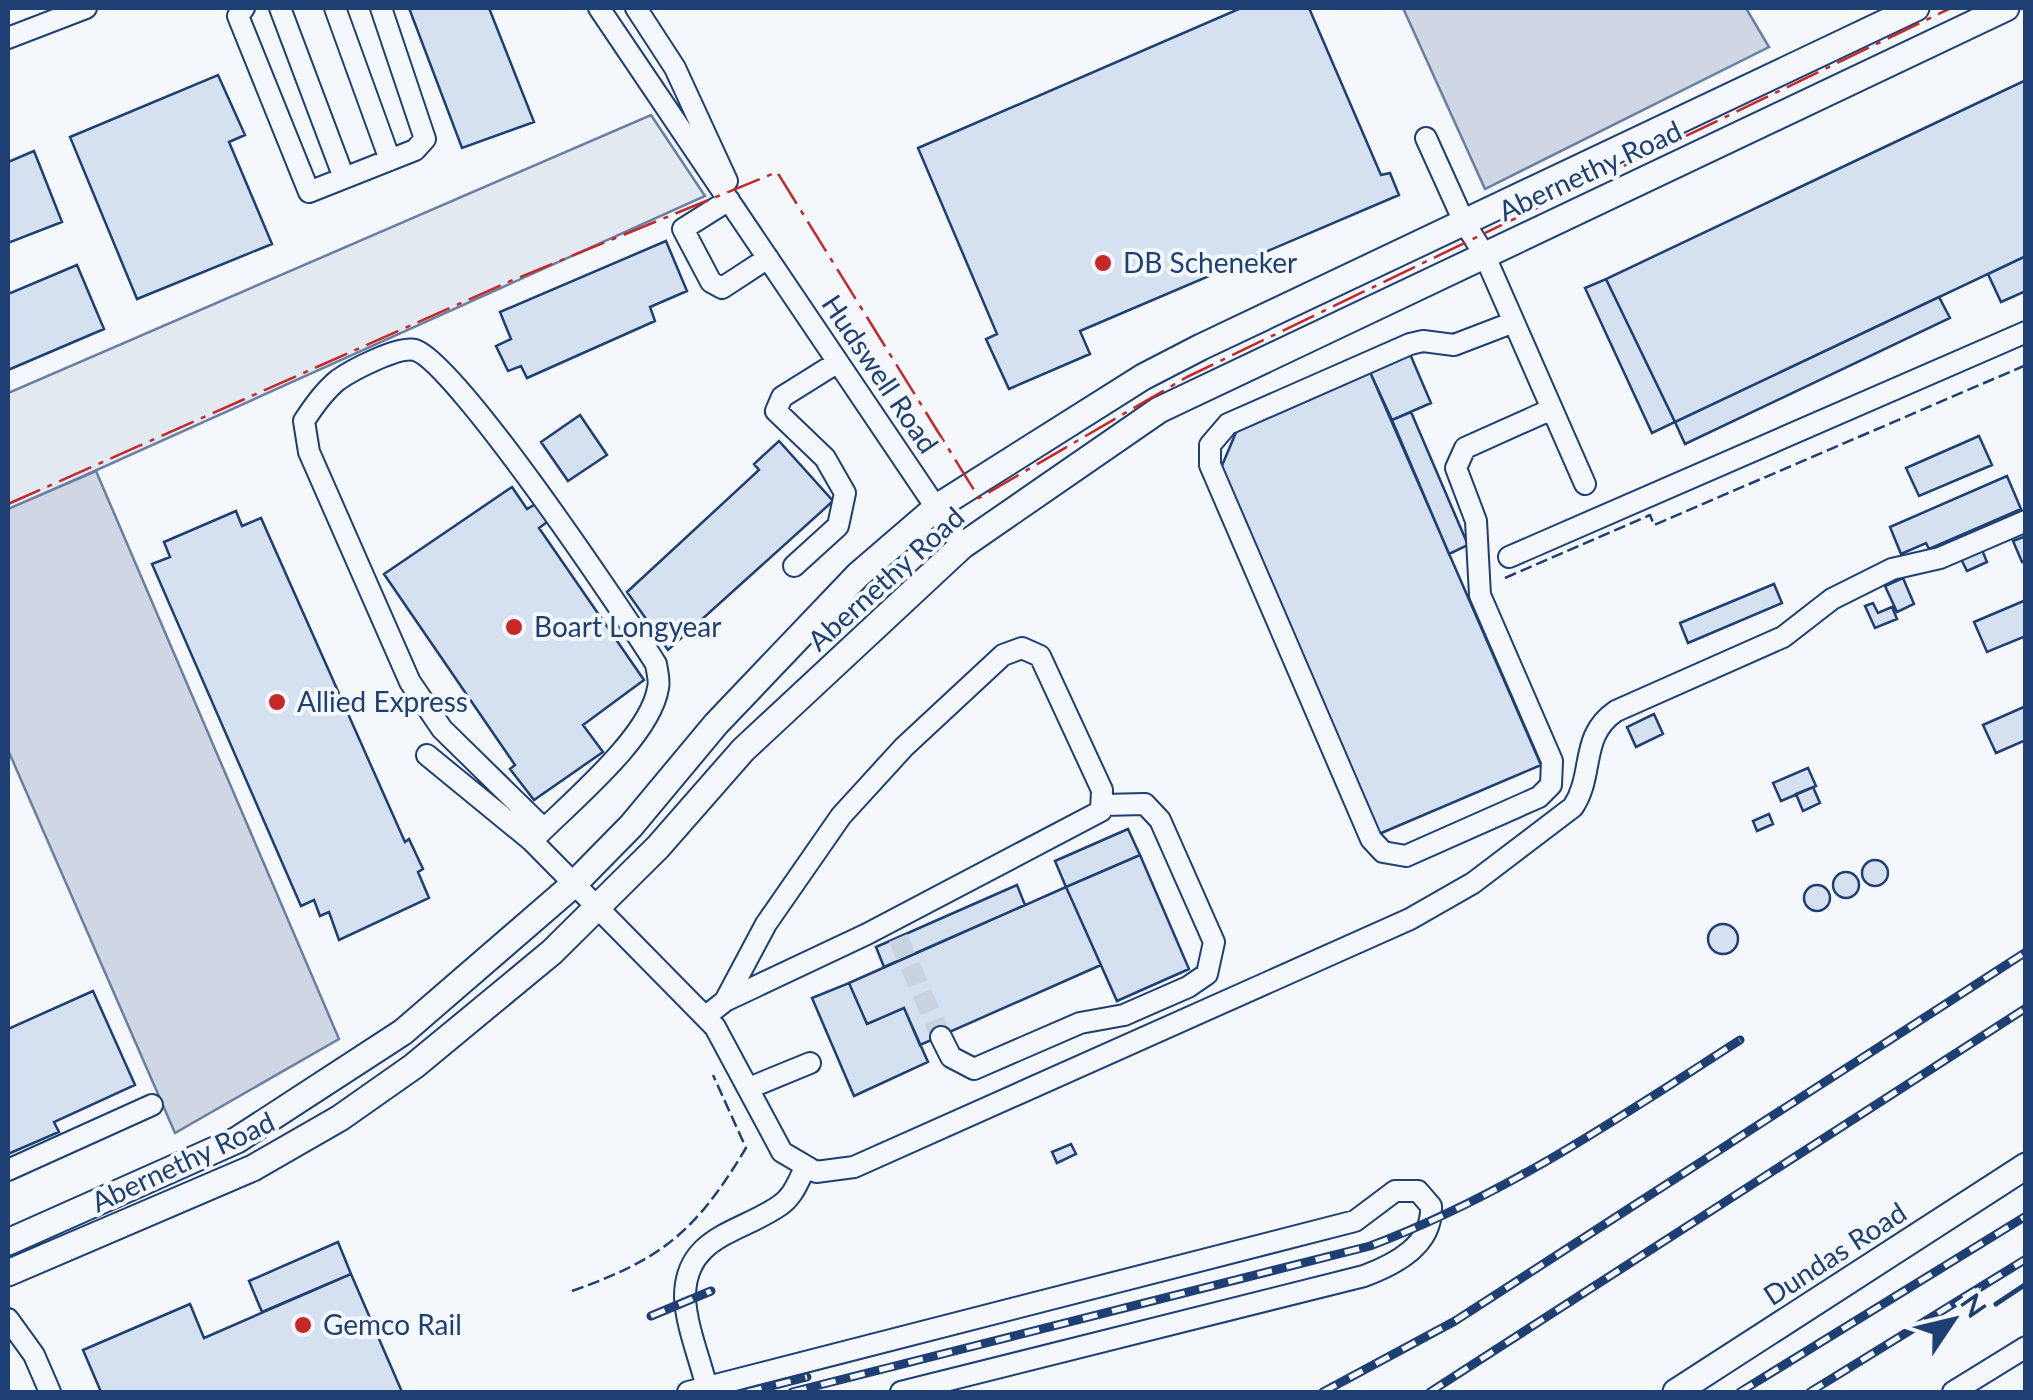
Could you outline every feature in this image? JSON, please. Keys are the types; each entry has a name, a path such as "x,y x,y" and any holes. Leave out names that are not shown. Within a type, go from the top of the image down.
{"main road":[{"name":"Abernethy Road","path":"8,1274 254,1168 340,1118 414,1066 598,909 742,750 962,546 1159,410 2006,8"},
{"name":"Abernethy Road","path":"8,1242 237,1140 403,1032 573,886 631,826 716,724 846,588 937,507 1144,377 1904,10"},
{"path":"237,1140 254,1168"},
{"name":"Dundas Road","path":"1676,1392 2026,1166"}],"street":[{"path":"8,38 86,8"},
{"path":"244,8 238,16 309,192 415,150 425,139 381,8"},
{"path":"280,8 344,178"},
{"path":"335,8 390,160"},
{"name":"Hudswell Road","path":"599,8 962,546"},
{"name":"Hudswell Road","path":"636,8 675,68 751,233"},
{"path":"1904,10 1918,49"},
{"path":"1426,138 1464,222 1484,254 1585,484"},
{"path":"728,200 683,228 682,234 710,282 722,288 768,258"},
{"path":"1514,322 1454,345 1423,341 1410,344 1228,424 1210,444 1210,464 1370,839 1392,856 1406,856 1440,842 1539,797 1551,786 1552,761 1480,595 1476,521 1456,462 1470,445 1552,409"},
{"path":"1509,557 2026,332"},
{"path":"538,835 645,720 659,687 656,664 526,478 447,377 416,350 403,350 339,380 304,421 309,452 410,682 454,743 538,835 573,886 706,1016 724,1038 773,1140 805,1168 816,1172 854,1168 1438,904 1573,807 1581,791 1594,732 1616,711 1783,636 1832,599 1892,569 1940,558 2026,521"},
{"path":"794,566 838,526 846,492 825,458 776,411 776,405 782,396 838,362"},
{"path":"706,1016 725,1001 894,930 1094,816 1103,805 1102,790 1046,666 1031,650 1002,655 904,748 840,816 766,924 725,1001"},
{"path":"427,755 538,835"},
{"path":"942,1037 951,1057 974,1070 1080,1023 1124,1015 1207,974 1214,942 1160,820 1145,804 1103,805"},
{"path":"749,1088 810,1062"},
{"path":"8,1170 152,1105"},
{"path":"805,1168 792,1194 780,1206 711,1240 697,1256 686,1301 698,1390 1355,1221 1395,1191 1418,1191 1431,1206 1426,1230 1408,1255 1364,1276 902,1392"},
{"path":"8,1320 34,1355 50,1392"},
{"path":"1953,1392 2020,1349"}],"shaded area":[{"path":"1403,8 1746,8 1769,47 1485,189"},
{"path":"651,115 705,196 8,510 8,393"},
{"path":"96,471 339,1039 175,1133 8,750 8,509"}],"building":[{"path":"409,8 489,8 534,122 462,148"},
{"name":"DB Scheneker","path":"1241,8 1309,8 1381,175 1390,173 1399,195 1080,331 1090,354 1009,389 986,339 997,334 918,148"},
{"path":"218,75 245,135 229,142 272,244 137,299 70,137"},
{"path":"2026,80 2026,256 1675,422 1606,279"},
{"path":"34,151 62,222 8,243 8,162"},
{"path":"666,241 687,291 650,307 655,321 527,378 521,366 508,371 496,346 511,339 500,312"},
{"path":"2026,256 2026,291 2001,302 1988,274"},
{"path":"77,265 104,329 8,370 8,294"},
{"path":"1606,279 1675,422 1652,433 1585,288"},
{"path":"1939,297 1950,318 1685,444 1675,422"},
{"path":"1410,354 1431,403 1392,420 1370,372"},
{"path":"1370,372 1541,765 1379,834 1221,468 1237,430"},
{"path":"1411,412 1468,545 1449,554 1392,420"},
{"path":"580,415 607,455 568,481 541,442"},
{"path":"1979,436 1992,465 1919,496 1906,468"},
{"path":"779,441 833,501 668,650 627,592 759,470 754,464"},
{"path":"2007,476 2021,509 1929,549 1926,543 1901,554 1890,527"},
{"name":"Boart Longyear","path":"512,487 527,509 539,502 550,520 539,528 644,680 583,725 603,752 534,800 510,769 515,765 384,574"},
{"name":"Allied Express","path":"236,511 242,526 261,518 405,842 409,839 423,869 418,872 429,898 339,940 329,912 320,916 314,900 301,906 152,564 170,557 164,542"},
{"path":"2026,536 2026,560 2022,562 2013,541"},
{"path":"1982,550 1987,562 1967,571 1961,559"},
{"path":"1903,578 1914,604 1897,612 1885,586"},
{"path":"1774,584 1782,603 1688,643 1680,623"},
{"path":"2026,600 2026,636 1987,652 1974,622"},
{"path":"1873,603 1878,613 1892,607 1897,619 1875,628 1865,606"},
{"path":"2026,706 2026,740 1996,753 1983,725"},
{"path":"1654,714 1663,734 1636,747 1627,727"},
{"path":"1808,768 1816,786 1781,801 1773,783"},
{"path":"1813,787 1820,803 1803,811 1796,794"},
{"path":"1769,814 1773,824 1757,831 1753,821"},
{"path":"1128,829 1140,855 1066,887 1055,861"},
{"path":"1140,855 1189,969 1117,1001 1066,887"},
{"path":"1875,860 1884,864 1888,873 1884,882 1875,886 1866,882 1862,873 1866,864"},
{"path":"1846,872 1855,876 1859,885 1855,894 1846,898 1837,894 1833,885 1837,876"},
{"path":"1017,885 1025,905 884,967 876,947"},
{"path":"1817,885 1826,889 1830,898 1826,907 1817,911 1808,907 1804,898 1808,889"},
{"path":"1066,887 1101,965 920,1045 904,1008 867,1024 849,983"},
{"path":"1723,924 1737,933 1738,939 1729,953 1723,954 1709,945 1708,939 1717,925"},
{"path":"849,983 867,1024 904,1008 928,1062 854,1096 812,998"},
{"path":"93,991 135,1085 54,1122 59,1132 8,1154 8,1029"},
{"path":"1071,1144 1076,1154 1057,1163 1052,1152"},
{"path":"338,1242 351,1274 262,1312 249,1281"},
{"name":"Gemco Rail","path":"351,1274 402,1392 101,1392 83,1350 190,1304 204,1338"}],"tunnel":[{"path":"898,938 941,1037"}],"railway":[{"path":"1323,1392 1455,1321 2026,952"},
{"path":"1430,1392 2026,1008"},
{"path":"792,1392 1370,1246 1514,1179 1606,1126 1740,1040"},
{"path":"1740,1392 2026,1216"},
{"path":"1810,1392 2026,1259"},
{"path":"651,1316 711,1291"},
{"path":"747,1392 807,1377"}],"fence":[{"path":"1505,578 1650,515 1654,525 2026,365"},
{"path":"572,1291 654,1254 693,1221 728,1177 746,1148 713,1075"}],"wall":[{"path":"1996,1304 2026,1284"}],"power":[{"path":"8,504 513,280 777,172 979,498 1187,377 1951,8"}],"place":[{"name":"DB Scheneker","path":"1103,263"},
{"name":"Boart Longyear","path":"514,627"},
{"name":"Allied Express","path":"277,702"},
{"name":"Gemco Rail","path":"303,1325"}]}
